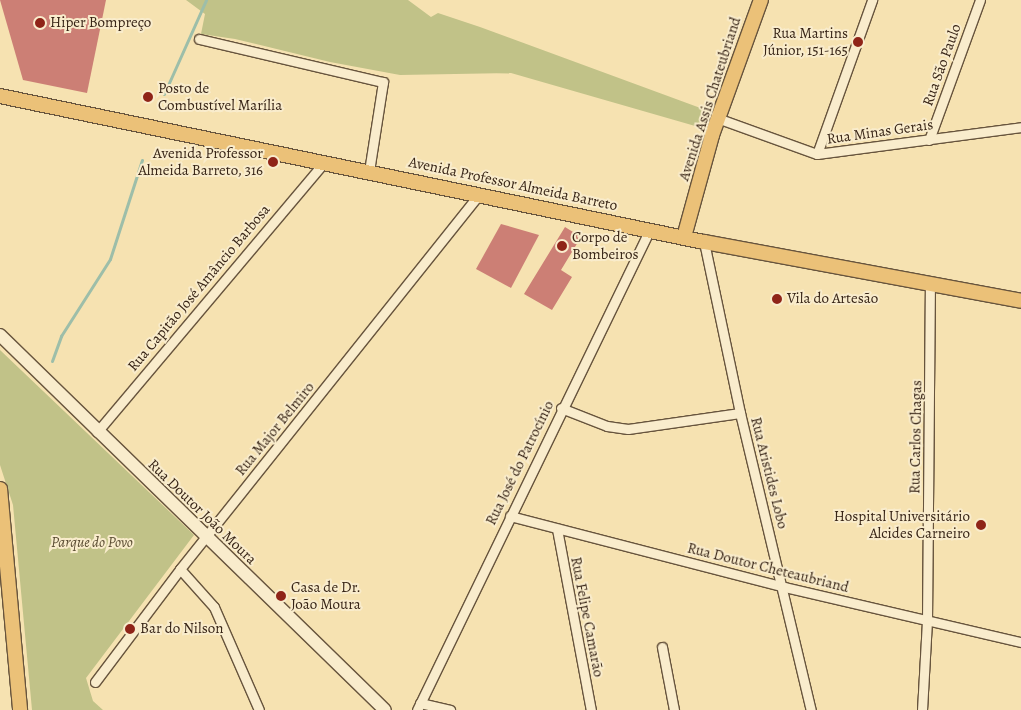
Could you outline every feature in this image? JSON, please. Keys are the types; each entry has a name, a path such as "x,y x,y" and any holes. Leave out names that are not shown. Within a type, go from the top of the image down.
{"main road":[{"name":"Avenida Assis Chateubriand","path":"684,237 717,118 761,0"},
{"name":"Avenida Professor Almeida Barreto","path":"0,96 650,229 704,242 1021,301"},
{"name":"Rua Doutor João Moura","path":"2,338 97,432 208,535 385,710"},
{"path":"0,489 20,710"}],"street":[{"path":"817,154 872,0"},
{"name":"Rua São Paulo","path":"929,140 980,0"},
{"path":"199,39 383,82 369,171"},
{"name":"Rua Minas Gerais","path":"717,118 817,154 1021,127"},
{"name":"Rua Capitão José Amâncio Barbosa","path":"97,432 324,162"},
{"name":"Rua Major Belmiro","path":"95,682 180,569 479,194"},
{"name":"Rua José do Patrocínio","path":"418,706 561,408 650,229"},
{"name":"Rua Aristides Lobo","path":"704,242 740,413 784,587 811,710"},
{"name":"Rua Carlos Chagas","path":"922,710 927,622 930,285"},
{"path":"561,408 607,426 628,429 740,413"},
{"name":"Rua Doutor Cheteaubriand","path":"510,516 784,587 927,622 1021,642"},
{"name":"Rua Felipe Camarão","path":"557,529 591,710"},
{"path":"180,569 214,607 259,710"},
{"path":"662,647 674,710"},
{"path":"418,706 450,710"}],"green space":[{"path":"186,0 408,0 431,17 438,13 480,27 714,113 709,130 511,73 400,75 330,62 235,39 201,34 205,14"},
{"name":"Parque do Povo","path":"0,350 194,535 86,678 93,701 103,710 32,710 13,505 0,465"}],"building":[{"path":"0,0 106,0 87,93 23,80"},
{"path":"501,224 539,235 511,288 476,269"},
{"path":"565,227 581,237 561,270 572,277 552,310 524,294"}],"waterway":[{"path":"164,94 206,0"},
{"path":"52,361 61,336 110,259 142,160"}],"place":[{"name":"Hiper Bompreço","path":"40,23"},
{"name":"Rua Martins Júnior, 151-165","path":"858,42"},
{"name":"Posto de Combustível Marília","path":"148,97"},
{"name":"Avenida Professor Almeida Barreto, 316","path":"273,162"},
{"name":"Corpo de Bombeiros","path":"562,246"},
{"name":"Vila do Artesão","path":"777,299"},
{"name":"Hospital Universitário Alcides Carneiro","path":"981,525"},
{"name":"Casa de Dr. João Moura","path":"281,596"},
{"name":"Bar do Nilson","path":"130,629"}]}
